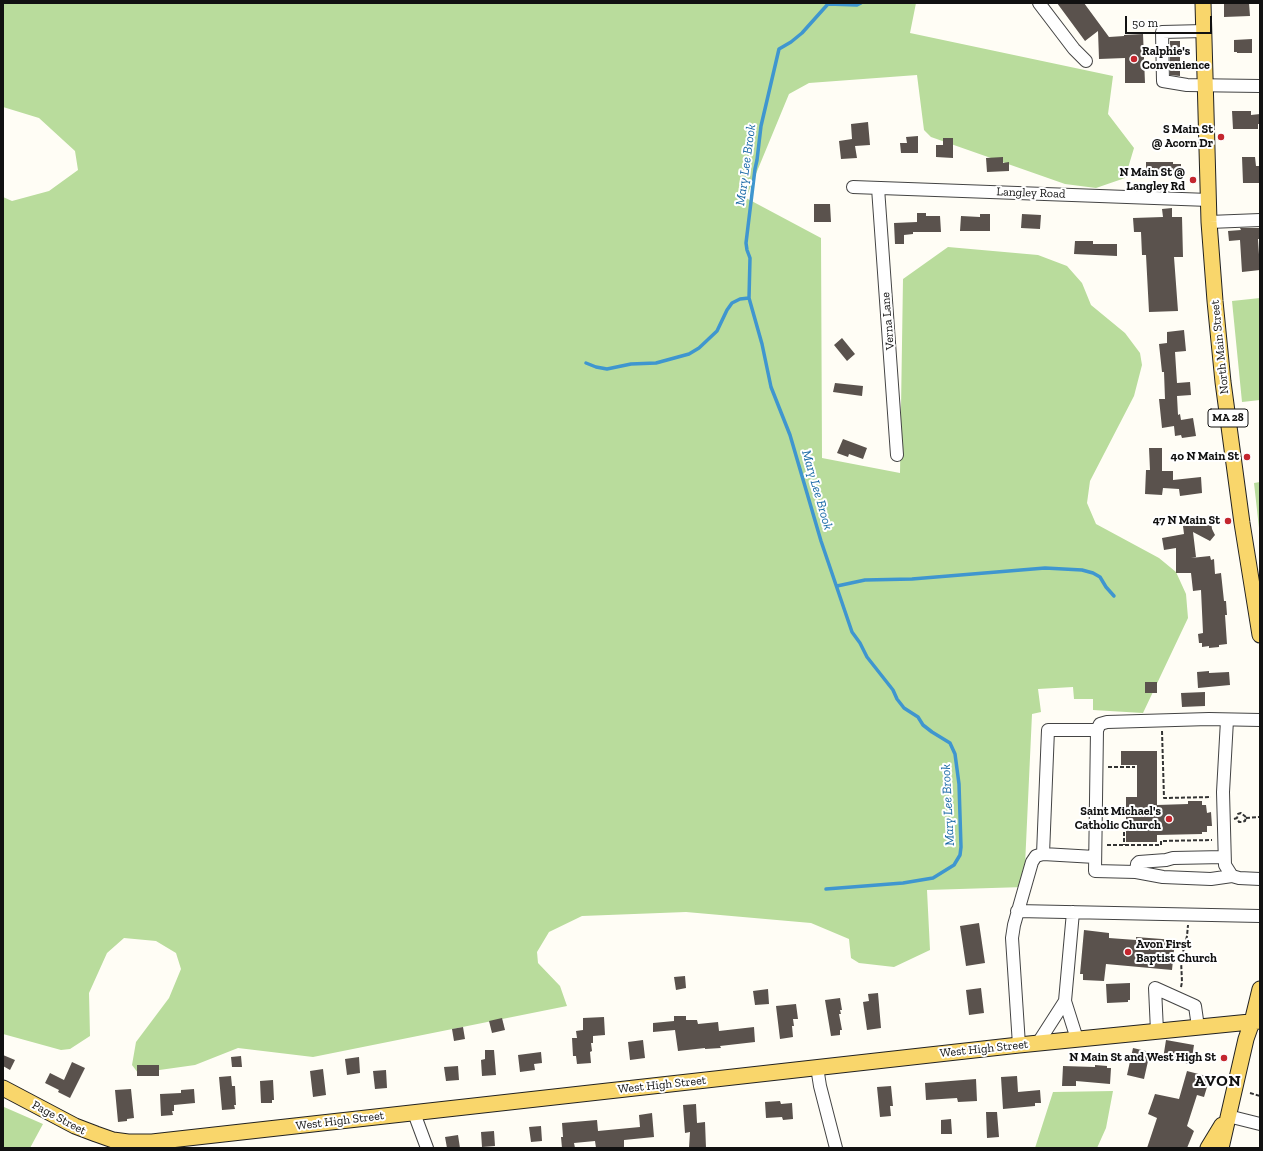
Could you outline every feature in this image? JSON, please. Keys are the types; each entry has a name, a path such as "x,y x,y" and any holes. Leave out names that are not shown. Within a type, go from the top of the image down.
{"main road":[{"name":"MA 28","path":"1203,3 1208,200"},
{"name":"North Main Street","path":"1208,200 1215,301 1223,382 1242,523 1260,635"},
{"path":"1221,1148 1246,1038 1256,1021 1260,989"},
{"name":"West High Street","path":"74,1126 113,1140 152,1145 414,1112 1019,1045 1256,1021"},
{"name":"Page Street","path":"3,1088 74,1126"},
{"path":"1208,1148 1228,1116"}],"street":[{"path":"1038,3 1074,49 1086,61"},
{"path":"1204,31 1162,32 1163,82 1188,85 1260,86"},
{"name":"Langley Road","path":"853,187 1208,200"},
{"name":"Verna Lane","path":"878,188 898,455"},
{"path":"1209,222 1260,220"},
{"path":"1260,720 1162,720 1107,722 1100,724 1097,730 1095,857 1095,872 1136,872 1163,878 1211,879 1232,876 1239,878 1260,879"},
{"path":"1227,720 1223,792 1224,857 1225,865 1232,876"},
{"path":"1044,854 1048,730 1097,730"},
{"path":"1019,1045 1012,938 1018,911 1034,859 1039,855 1044,854 1095,857"},
{"path":"1136,872 1137,864 1139,862 1173,858 1224,857"},
{"path":"1018,911 1260,916"},
{"path":"1073,912 1065,1001 1076,1039"},
{"path":"1157,1031 1155,988 1196,1006 1198,1027"},
{"path":"1038,1043 1065,1001"},
{"path":"817,1067 820,1086 836,1148"},
{"path":"414,1112 427,1148"},
{"path":"1228,1116 1260,1124"},
{"name":"Page Street","path":"74,1126 115,1148"}],"path":[{"path":"1162,720 1164,798 1215,797"},
{"path":"1113,767 1135,767"},
{"path":"1246,818 1243,814 1238,814 1237,817 1238,821 1240,822 1245,821 1246,818 1259,818"},
{"path":"1124,826 1124,845"},
{"path":"1111,845 1161,845 1161,841 1215,840"},
{"path":"1181,987 1181,960 1188,930"},
{"path":"1250,1093 1260,1096"}],"green space":[{"path":"3,3 916,3 910,33 1113,76 1108,114 1134,148 1125,178 1096,188 1065,184 931,137 924,130 917,75 809,83 789,94 746,198 821,238 822,458 900,473 903,279 948,247 1038,255 1067,266 1082,283 1091,305 1125,333 1140,353 1142,365 1134,396 1090,481 1087,503 1096,524 1159,558 1176,572 1186,594 1188,618 1143,713 1093,710 1093,699 1074,699 1073,687 1038,689 1041,712 1032,714 1024,887 927,890 930,950 894,967 859,963 851,958 849,939 811,923 686,912 582,916 549,932 537,952 538,963 560,986 567,1006 313,1057 238,1048 195,1065 138,1073 132,1065 136,1042 169,998 181,969 176,953 156,941 124,938 107,953 89,993 90,1036 70,1049 61,1050 3,1034 3,197 12,201 49,191 78,170 75,151 39,118 3,107"},
{"path":"1260,298 1260,400 1242,402 1232,301"},
{"path":"1260,482 1260,528 1259,528 1254,483"},
{"path":"1113,1091 1106,1128 1097,1148 1035,1148 1053,1092"},
{"path":"4,1107 43,1124 30,1148 3,1148"}],"building":[{"path":"1057,3 1084,3 1109,37 1143,34 1145,83 1125,83 1125,58 1099,59 1098,31 1085,41"},
{"path":"1249,3 1250,16 1224,17 1224,4"},
{"path":"1252,39 1252,53 1234,52 1234,40"},
{"path":"1170,41 1180,41 1180,76 1170,75"},
{"path":"1232,111 1251,111 1251,115 1260,114 1260,124 1258,124 1258,129 1233,129"},
{"path":"868,122 870,145 855,146 857,158 841,159 839,141 852,139 851,124"},
{"path":"918,136 918,153 901,153 900,143 907,143 906,137"},
{"path":"943,138 953,138 953,158 936,157 936,145 943,145"},
{"path":"1003,157 1003,163 1009,162 1009,171 987,172 986,158"},
{"path":"1242,157 1255,157 1256,166 1259,166 1260,183 1243,183"},
{"path":"1146,162 1173,162 1173,164 1181,164 1181,176 1154,176 1154,170 1146,171"},
{"path":"814,204 830,204 831,222 814,222"},
{"path":"1172,208 1172,217 1182,217 1183,257 1174,257 1178,311 1149,312 1146,255 1142,255 1141,232 1134,232 1133,218 1163,217 1162,209"},
{"path":"917,213 926,213 926,216 940,216 941,232 913,232 913,234 904,235 904,244 895,244 894,223 917,222"},
{"path":"980,214 990,214 990,231 960,231 961,216 980,217"},
{"path":"1022,214 1041,215 1040,229 1021,228"},
{"path":"1240,228 1260,228 1260,239 1258,239 1260,270 1242,272 1240,240 1229,241 1228,231 1241,230"},
{"path":"1075,241 1093,241 1093,244 1117,244 1117,256 1074,254"},
{"path":"1184,330 1186,351 1175,352 1177,383 1190,382 1191,395 1177,396 1178,415 1180,414 1181,420 1193,418 1196,436 1182,438 1181,435 1175,436 1174,426 1162,428 1159,399 1165,399 1164,372 1162,372 1159,344 1167,343 1167,332"},
{"path":"842,338 855,354 847,361 834,345"},
{"path":"835,383 863,386 862,396 833,392"},
{"path":"843,439 867,448 863,459 849,454 848,457 837,453"},
{"path":"1149,448 1162,448 1162,471 1173,471 1173,480 1201,477 1202,493 1180,496 1179,489 1163,488 1162,495 1145,494 1146,470 1150,470"},
{"path":"1211,522 1215,535 1210,541 1193,532 1196,557 1191,558 1210,556 1211,560 1214,559 1215,574 1221,573 1224,601 1226,601 1227,615 1225,615 1227,644 1209,648 1209,646 1202,647 1202,643 1199,643 1198,634 1203,633 1201,590 1193,591 1191,573 1176,573 1176,548 1164,550 1162,538 1184,534 1183,526"},
{"path":"1209,671 1209,673 1229,672 1230,685 1198,688 1197,672"},
{"path":"1145,682 1157,682 1157,693 1145,693"},
{"path":"1205,692 1205,706 1182,707 1181,693"},
{"name":"Saint Michael's Catholic Church","path":"1121,751 1157,751 1157,805 1188,804 1188,801 1202,801 1202,805 1206,805 1207,813 1211,812 1212,826 1207,826 1207,832 1202,832 1202,834 1157,835 1157,842 1126,842 1126,797 1137,797 1137,765 1121,765"},
{"path":"979,923 985,963 966,966 960,926"},
{"name":"Avon First Baptist Church","path":"1084,930 1109,933 1109,938 1136,940 1136,937 1175,940 1172,970 1106,964 1104,981 1083,980 1083,974 1080,974"},
{"path":"685,976 686,988 676,990 674,977"},
{"path":"1130,983 1130,1000 1128,1000 1128,1002 1107,1003 1106,984"},
{"path":"981,988 984,1013 969,1015 966,990"},
{"path":"768,989 769,1004 755,1005 753,991"},
{"path":"878,993 881,1028 867,1030 863,1002 869,1001 868,994"},
{"path":"840,998 842,1010 840,1010 841,1014 839,1014 842,1030 840,1030 840,1035 831,1036 825,1000"},
{"path":"796,1004 798,1019 793,1019 793,1037 780,1039 776,1006"},
{"path":"674,1016 686,1016 686,1020 697,1020 698,1024 718,1022 719,1031 754,1027 755,1042 720,1046 721,1048 678,1051 675,1030 653,1032 653,1023 674,1021"},
{"path":"604,1017 605,1035 593,1036 593,1043 591,1043 592,1051 590,1052 591,1063 577,1064 576,1056 573,1056 572,1038 577,1038 576,1031 583,1030 583,1018"},
{"path":"502,1018 505,1030 492,1033 489,1021"},
{"path":"463,1027 465,1039 454,1041 452,1029"},
{"path":"643,1040 645,1058 630,1060 628,1042"},
{"path":"1166,1040 1194,1045 1191,1064 1163,1059"},
{"path":"1133,1048 1150,1052 1144,1079 1127,1075"},
{"path":"485,1050 494,1050 496,1075 482,1076 481,1060 485,1059"},
{"path":"541,1052 542,1063 534,1064 535,1070 520,1072 518,1055"},
{"path":"3,1055 15,1060 10,1070 3,1066"},
{"path":"241,1056 242,1067 232,1067 231,1057"},
{"path":"359,1057 360,1073 347,1075 345,1059"},
{"path":"72,1062 85,1068 70,1098 58,1092 59,1090 45,1083 50,1073 64,1080"},
{"path":"137,1065 159,1065 159,1076 137,1076"},
{"path":"1095,1065 1107,1066 1107,1068 1111,1068 1110,1084 1076,1081 1076,1086 1062,1086 1063,1066 1095,1067"},
{"path":"458,1066 459,1080 446,1081 444,1067"},
{"path":"323,1069 326,1095 313,1097 310,1071"},
{"path":"386,1070 387,1088 375,1089 373,1071"},
{"path":"1187,1071 1210,1077 1204,1097 1197,1095 1187,1126 1194,1131 1187,1148 1147,1148 1157,1118 1148,1114 1155,1094 1179,1099"},
{"path":"231,1076 232,1086 235,1086 235,1109 222,1110 219,1077"},
{"path":"1017,1076 1018,1092 1040,1090 1041,1103 1035,1103 1035,1106 1003,1109 1001,1077"},
{"path":"976,1079 977,1101 958,1102 957,1098 926,1100 925,1083"},
{"path":"273,1080 274,1100 272,1100 272,1103 261,1103 260,1081"},
{"path":"891,1086 893,1106 890,1106 891,1116 880,1117 877,1087"},
{"path":"131,1089 134,1118 127,1119 127,1121 118,1122 115,1090"},
{"path":"194,1089 195,1103 174,1105 174,1111 172,1111 173,1115 161,1116 160,1094 181,1093 181,1090"},
{"path":"780,1101 781,1104 792,1103 793,1119 783,1120 782,1117 766,1118 765,1102"},
{"path":"696,1104 697,1123 705,1122 706,1148 689,1148 690,1132 685,1133 683,1105"},
{"path":"986,1112 997,1112 999,1137 987,1138"},
{"path":"652,1113 654,1137 624,1140 624,1147 596,1148 595,1141 574,1143 575,1148 562,1148 562,1123 597,1120 598,1131 640,1127 639,1115"},
{"path":"951,1119 952,1134 941,1134 941,1120"},
{"path":"541,1126 542,1141 531,1142 529,1127"},
{"path":"494,1131 495,1146 482,1147 481,1132"},
{"path":"458,1135 460,1148 447,1148 445,1137"}],"waterway":[{"name":"Mary Lee Brook","path":"826,889 903,883 933,878 954,865 960,855 961,847 959,784 955,754 950,743 932,732 923,725 918,717 904,708 897,699 893,690 867,657 860,643 852,632 821,541 790,435 771,387 762,344 749,298 750,258 746,243 761,126 779,49 802,33 828,4 857,5 861,3"},
{"path":"586,363 607,369 631,364 656,363 689,354 699,348 717,331 732,303 740,299 749,298"},
{"path":"837,586 865,580 912,579 1045,568 1082,570 1093,573 1100,577 1114,596"}],"place":[{"name":"Ralphie's Convenience","path":"1134,59"},
{"name":"S Main St @ Acorn Dr","path":"1221,137"},
{"name":"N Main St @ Langley Rd","path":"1193,180"},
{"name":"40 N Main St","path":"1247,457"},
{"name":"47 N Main St","path":"1228,521"},
{"name":"Saint Michael's Catholic Church","path":"1169,819"},
{"name":"Avon First Baptist Church","path":"1128,952"},
{"name":"N Main St and West High St","path":"1224,1058"}],"district":[{"name":"AVON","path":"1218,1081"}]}
